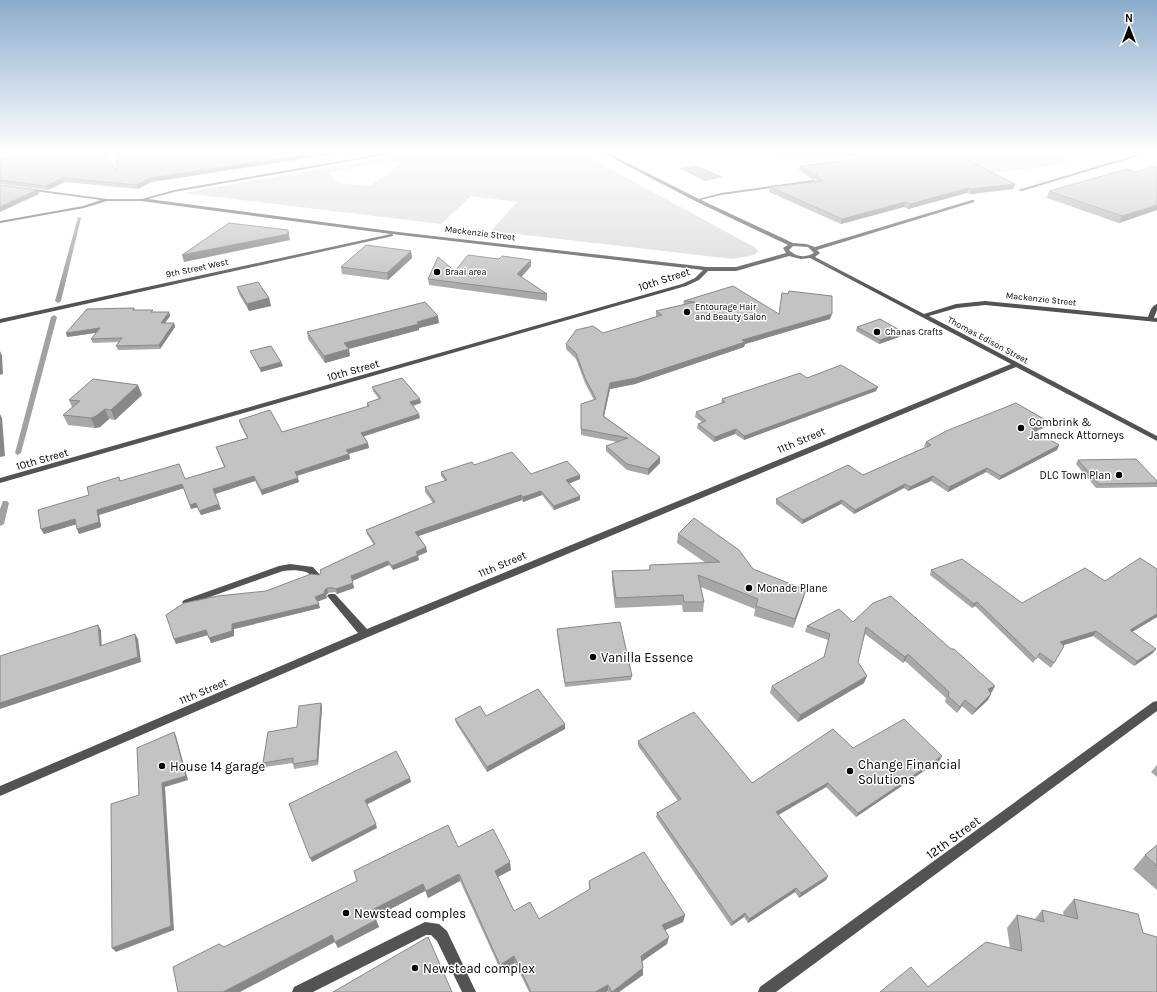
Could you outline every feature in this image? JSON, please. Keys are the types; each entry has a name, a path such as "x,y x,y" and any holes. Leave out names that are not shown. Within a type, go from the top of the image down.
{"street":[{"name":"Mackenzie Street","path":"102,199 141,200 398,233 707,269 736,269 789,254"},
{"path":"0,222 84,207 107,200"},
{"path":"697,200 792,246"},
{"path":"814,249 817,253 812,256 798,257 789,254 786,248 792,246 806,246 814,249 972,201"},
{"name":"9th Street West","path":"0,321 398,233"},
{"name":"Thomas Edison Street","path":"812,256 1157,439"},
{"name":"10th Street","path":"0,481 684,285 697,279 707,269"},
{"name":"Mackenzie Street","path":"924,316 956,306 985,303 1154,320"},
{"path":"1154,320 1153,311 1157,306"},
{"name":"11th Street","path":"0,791 366,634 1015,365"},
{"path":"187,602 282,568 290,567 310,569 317,576"},
{"path":"332,596 366,634"},
{"name":"12th Street","path":"765,992 1157,705"},
{"path":"299,992 425,928 434,929 442,936 469,992"}],"shaded area":[{"path":"235,199 467,199 441,224"},
{"path":"496,199 666,199 756,248 758,252 754,255 733,259 491,231 517,202"}],"building":[{"path":"0,199 17,199 0,207"},
{"path":"798,199 927,199 910,204 905,202 842,219"},
{"path":"1073,199 1157,199 1157,205 1122,216"},
{"path":"229,223 288,230 288,234 182,255"},
{"path":"366,245 411,251 387,273 341,267"},
{"path":"468,255 499,259 502,256 531,260 517,274 547,294 428,279 438,257 455,271"},
{"path":"258,282 269,298 247,304 237,287"},
{"path":"733,286 779,314 782,293 788,294 789,291 832,296 832,314 742,340 745,342 636,378 610,383 603,416 660,457 648,469 627,464 606,446 628,438 581,429 581,404 596,399 585,378 576,353 566,344 576,330 593,326 603,333 662,315 656,311 695,302 684,301"},
{"path":"425,302 438,316 417,322 419,324 344,343 349,349 324,356 307,332"},
{"path":"134,308 133,310 169,312 161,323 174,323 159,345 116,346 122,338 91,339 100,328 66,333 87,309"},
{"name":"Chanas Crafts","path":"880,319 903,332 880,340 857,327"},
{"path":"271,346 281,362 260,368 250,351"},
{"path":"841,365 878,387 744,436 736,429 715,437 698,424 706,421 696,412 725,402 722,399 800,373 807,378"},
{"path":"402,378 420,399 410,402 419,414 361,433 368,443 346,450 349,454 295,472 298,478 261,490 254,476 213,489 219,504 199,511 196,503 190,505 182,484 97,510 99,522 77,529 75,519 41,529 38,510 89,495 87,487 119,477 120,481 179,464 185,479 225,467 216,447 248,438 239,420 270,410 282,432 369,406 367,403 381,398 372,387"},
{"path":"93,379 138,385 111,410 105,409 91,418 63,415 80,401 69,400"},
{"path":"1016,403 1049,422 1032,429 1059,445 1001,476 987,468 949,487 933,476 910,487 905,484 855,510 842,500 803,520 776,499 848,465 863,475 931,445 926,442 946,431"},
{"path":"512,452 531,474 567,461 580,475 566,480 580,496 554,506 541,491 523,497 521,495 415,532 426,547 416,552 418,555 392,566 388,561 351,576 353,583 336,589 327,588 324,591 325,593 315,597 319,604 232,624 232,631 209,638 206,630 174,639 166,615 184,603 218,596 266,591 311,574 319,575 321,572 320,570 375,544 366,530 435,502 425,487 447,480 441,472 472,462 474,465"},
{"name":"DLC Town Plan","path":"1136,459 1157,481 1157,483 1099,484 1078,460"},
{"path":"694,518 739,550 753,569 806,590 795,619 756,606 758,599 698,575 704,602 684,602 683,595 616,598 612,571 650,570 650,565 720,562 678,534"},
{"path":"1140,558 1157,569 1157,614 1130,630 1156,649 1137,661 1096,631 1060,642 1064,646 1054,663 1040,653 1036,659 977,602 974,604 931,570 962,559 1022,603 1085,568 1105,581"},
{"path":"891,596 995,686 988,689 991,694 976,709 965,700 960,707 948,696 949,692 908,654 905,657 866,627 858,662 867,676 800,715 772,686 824,657 830,634 807,626 839,609 853,622 873,603"},
{"name":"Vanilla Essence","path":"620,622 632,676 565,683 557,629"},
{"path":"98,625 100,646 135,634 138,657 0,703 0,656"},
{"path":"538,689 565,724 487,767 455,719 480,706 486,716"},
{"path":"321,703 317,760 293,764 293,758 263,763 268,732 297,727 299,706"},
{"path":"694,712 752,783 833,729 853,748 904,719 942,756 858,813 828,783 776,812 828,876 801,893 796,888 749,919 745,913 733,922 657,813 681,799 638,741"},
{"path":"174,732 186,776 162,783 171,926 112,948 111,804 139,795 137,748"},
{"path":"396,751 410,778 365,800 376,824 310,858 289,804"},
{"path":"448,825 458,847 493,829 510,862 495,871 514,911 530,902 539,919 590,889 589,881 644,852 685,915 662,925 669,937 641,956 643,968 612,992 608,985 595,992 531,992 514,956 500,965 459,874 426,891 423,884 372,910 376,920 335,942 332,935 223,992 178,992 173,967 219,944 224,947 357,881 354,871"},
{"path":"1157,845 1157,866 1145,855"},
{"path":"1074,899 1138,914 1143,933 1157,937 1157,992 880,992 911,967 928,987 986,942 1022,951 1017,915 1044,922 1042,910 1078,919"},
{"name":"Newstead complex","path":"428,937 452,992 333,992"}],"waterway":[{"path":"58,301 79,218"},
{"path":"18,453 54,317"},
{"path":"0,524 5,503"}],"place":[{"name":"Braai area","path":"437,272"},
{"name":"Entourage Hair and Beauty Salon","path":"687,312"},
{"name":"Chanas Crafts","path":"877,332"},
{"name":"Combrink & Jamneck Attorneys","path":"1021,428"},
{"name":"DLC Town Plan","path":"1119,475"},
{"name":"Monade Plane","path":"749,588"},
{"name":"Vanilla Essence","path":"593,657"},
{"name":"House 14 garage","path":"162,766"},
{"name":"Change Financial Solutions","path":"850,771"},
{"name":"Newstead comples","path":"346,913"},
{"name":"Newstead complex","path":"415,968"}]}
